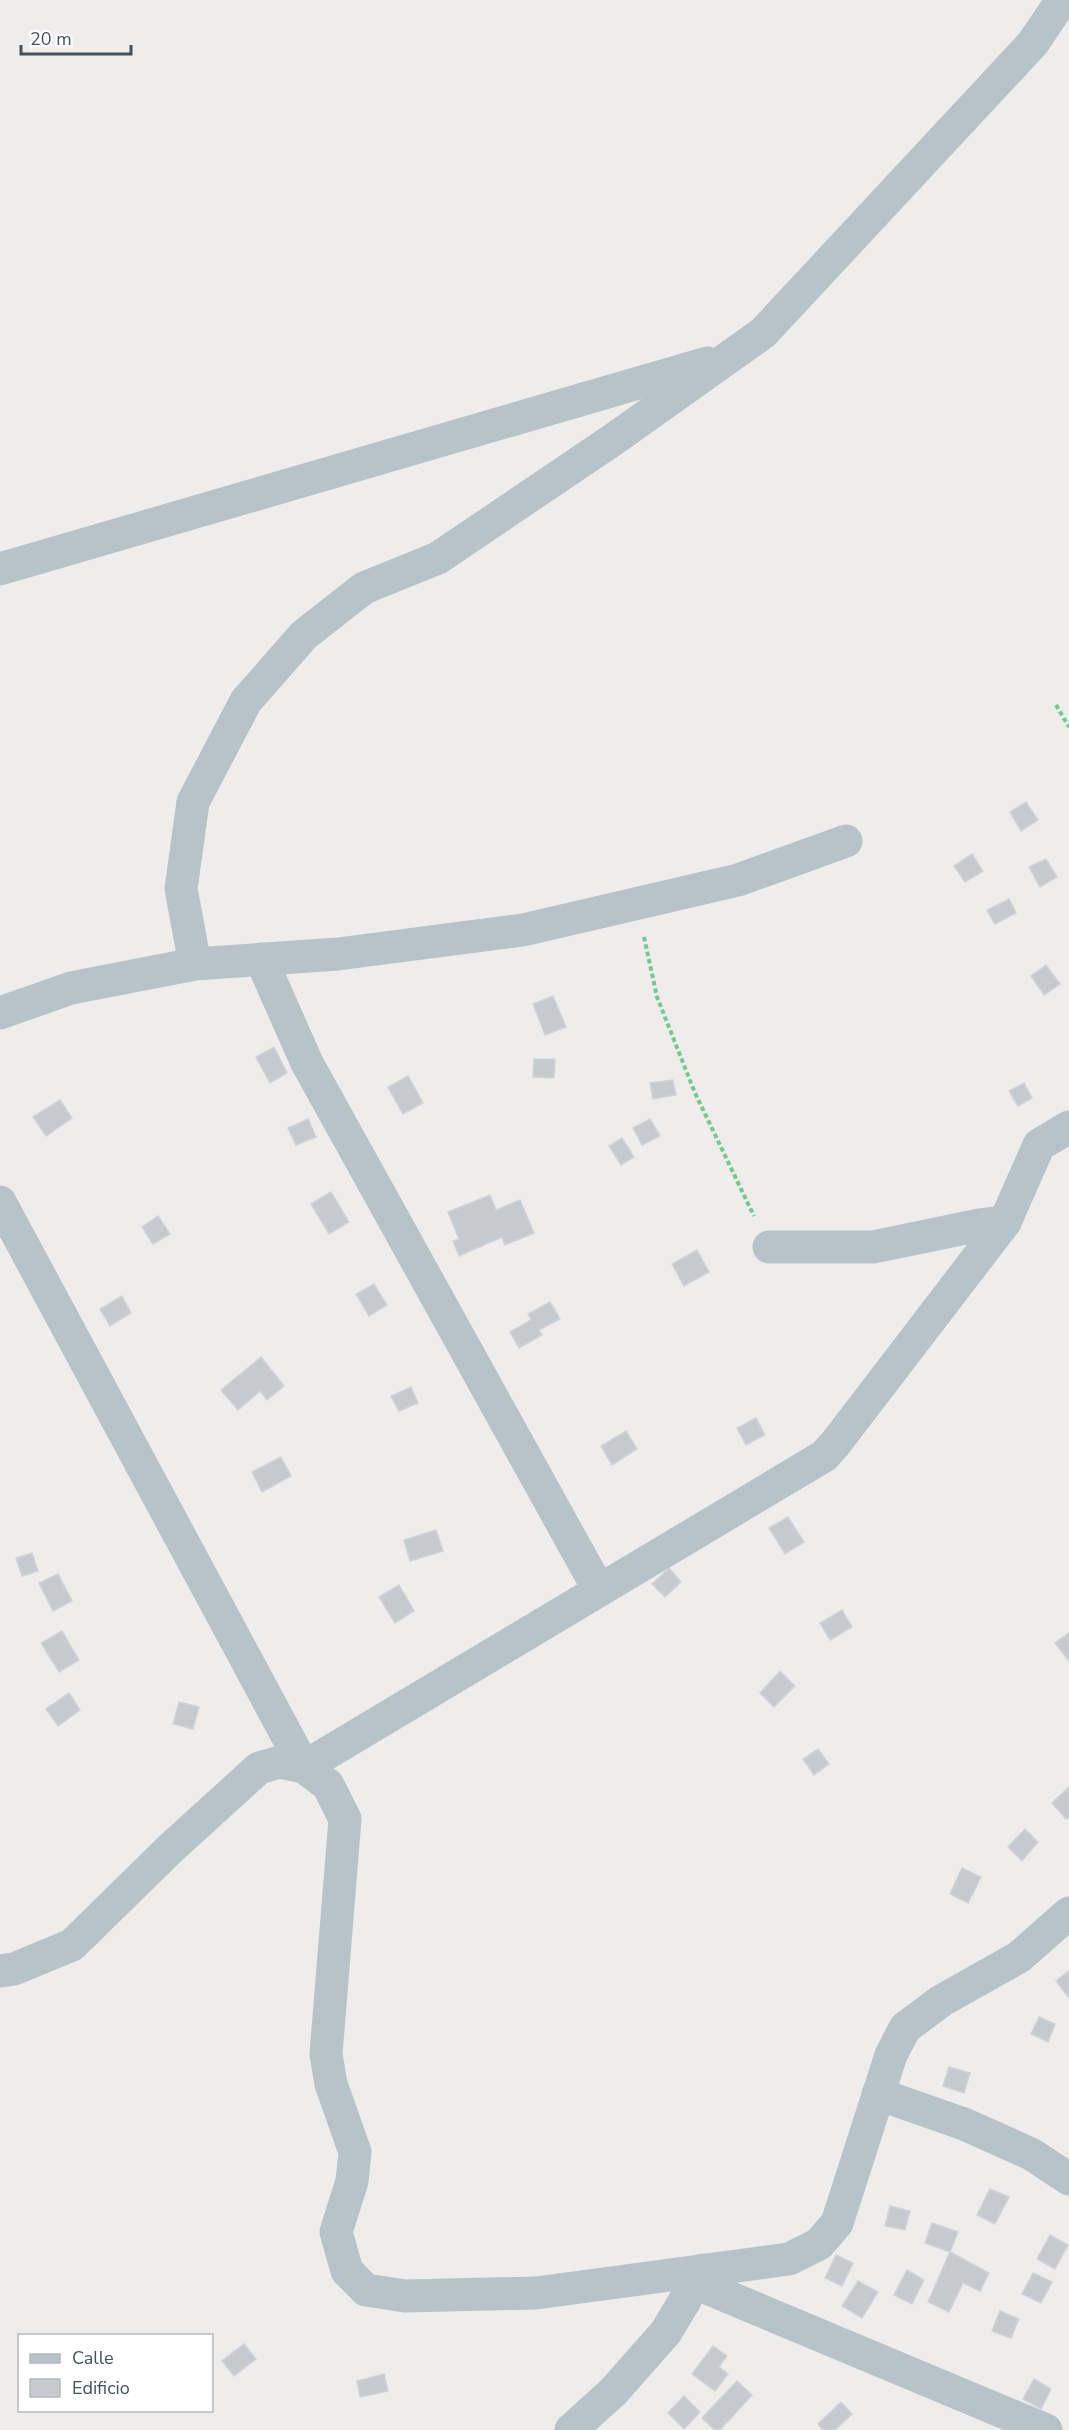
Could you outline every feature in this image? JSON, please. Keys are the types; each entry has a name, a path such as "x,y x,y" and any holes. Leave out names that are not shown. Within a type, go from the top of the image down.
{"street":[{"path":"195,964 181,889 193,802 246,701 297,643 364,588 438,558 614,439 763,333 1033,43 1062,0"},
{"path":"0,569 732,355"},
{"path":"0,1013 71,988 195,964 338,954 523,930 738,880 846,841"},
{"path":"261,959 307,1062 599,1590"},
{"path":"0,1971 14,1969 72,1945 171,1848 259,1768 280,1762 304,1767 824,1456 1005,1222 1039,1145 1069,1127"},
{"path":"0,1202 304,1767 328,1785 345,1819 326,2054 331,2085 355,2152 352,2181 336,2232 347,2271 366,2290 405,2296 536,2293 699,2276 789,2259 819,2244 837,2223 891,2055 905,2028 941,2001 1019,1957 1069,1913"},
{"path":"769,1246 873,1247 1005,1222"},
{"path":"878,2094 974,2128 1031,2154 1069,2179"},
{"path":"580,2427 666,2332 699,2276"},
{"path":"699,2276 1046,2430"}],"path":[{"path":"1056,705 1069,727"},
{"path":"637,904 662,1008 695,1093 769,1246"}],"building":[{"path":"1026,802 1038,820 1021,831 1010,812"},
{"path":"972,854 983,871 965,882 954,866"},
{"path":"1046,859 1057,877 1040,887 1029,867"},
{"path":"1009,899 1016,913 995,924 987,910"},
{"path":"1046,965 1060,984 1044,995 1031,976"},
{"path":"553,996 566,1027 545,1035 533,1004"},
{"path":"274,1047 287,1073 270,1083 256,1057"},
{"path":"534,1059 555,1059 554,1078 533,1077"},
{"path":"408,1076 423,1103 403,1114 388,1087"},
{"path":"673,1080 676,1095 653,1099 650,1083"},
{"path":"1024,1083 1032,1098 1018,1106 1009,1091"},
{"path":"60,1100 72,1118 46,1136 33,1117"},
{"path":"308,1119 316,1137 296,1145 288,1128"},
{"path":"650,1119 660,1136 642,1145 633,1128"},
{"path":"622,1138 634,1157 621,1165 609,1146"},
{"path":"331,1192 349,1222 329,1234 311,1204"},
{"path":"490,1195 496,1210 520,1200 534,1233 505,1245 502,1237 459,1256 453,1241 459,1239 448,1212"},
{"path":"158,1216 170,1234 153,1244 142,1227"},
{"path":"697,1250 709,1272 684,1286 672,1264"},
{"path":"374,1284 387,1305 369,1316 356,1294"},
{"path":"122,1296 131,1313 110,1326 100,1309"},
{"path":"550,1302 560,1319 539,1330 542,1335 519,1348 510,1332 531,1320 528,1314"},
{"path":"261,1357 284,1386 267,1400 260,1391 238,1410 221,1390"},
{"path":"411,1387 418,1403 399,1411 391,1396"},
{"path":"756,1418 765,1435 746,1445 737,1428"},
{"path":"626,1431 637,1449 612,1465 601,1446"},
{"path":"281,1457 291,1476 262,1492 252,1472"},
{"path":"788,1517 804,1542 785,1554 769,1528"},
{"path":"436,1530 443,1551 410,1561 404,1540"},
{"path":"32,1553 38,1571 22,1576 16,1558"},
{"path":"669,1568 681,1582 665,1597 652,1584"},
{"path":"58,1574 72,1601 53,1611 39,1583"},
{"path":"399,1585 414,1611 395,1623 379,1597"},
{"path":"842,1610 852,1627 830,1640 820,1623"},
{"path":"62,1631 79,1660 59,1672 41,1643"},
{"path":"1069,1633 1069,1661 1055,1643"},
{"path":"780,1671 795,1686 774,1707 760,1693"},
{"path":"69,1693 80,1710 58,1726 46,1709"},
{"path":"179,1702 199,1707 193,1729 173,1724"},
{"path":"818,1749 829,1764 814,1775 803,1759"},
{"path":"1069,1787 1069,1817 1066,1819 1052,1803"},
{"path":"1025,1829 1038,1842 1022,1861 1008,1847"},
{"path":"962,1868 981,1877 968,1903 950,1894"},
{"path":"1069,1971 1069,1996 1068,1997 1056,1981"},
{"path":"1039,2017 1055,2024 1048,2042 1031,2034"},
{"path":"949,2067 970,2073 964,2093 943,2086"},
{"path":"990,2189 1009,2197 995,2224 977,2215"},
{"path":"890,2206 910,2211 905,2230 885,2226"},
{"path":"932,2223 958,2232 950,2252 925,2243"},
{"path":"1050,2235 1068,2245 1055,2269 1037,2259"},
{"path":"950,2252 989,2273 980,2291 963,2283 949,2312 928,2302"},
{"path":"836,2255 853,2263 842,2286 825,2278"},
{"path":"907,2270 924,2280 912,2304 894,2295"},
{"path":"1033,2273 1052,2282 1041,2303 1022,2294"},
{"path":"858,2281 878,2292 862,2318 842,2306"},
{"path":"1000,2311 1019,2319 1011,2338 992,2331"},
{"path":"244,2344 256,2359 234,2376 222,2361"},
{"path":"713,2346 727,2356 719,2367 728,2374 715,2391 692,2374"},
{"path":"384,2374 388,2391 360,2397 357,2381"},
{"path":"1034,2379 1051,2389 1041,2409 1023,2399"},
{"path":"737,2381 752,2395 720,2430 715,2430 702,2418"},
{"path":"684,2396 700,2412 684,2429 668,2413"},
{"path":"841,2402 852,2414 835,2430 823,2430 818,2424"}]}
